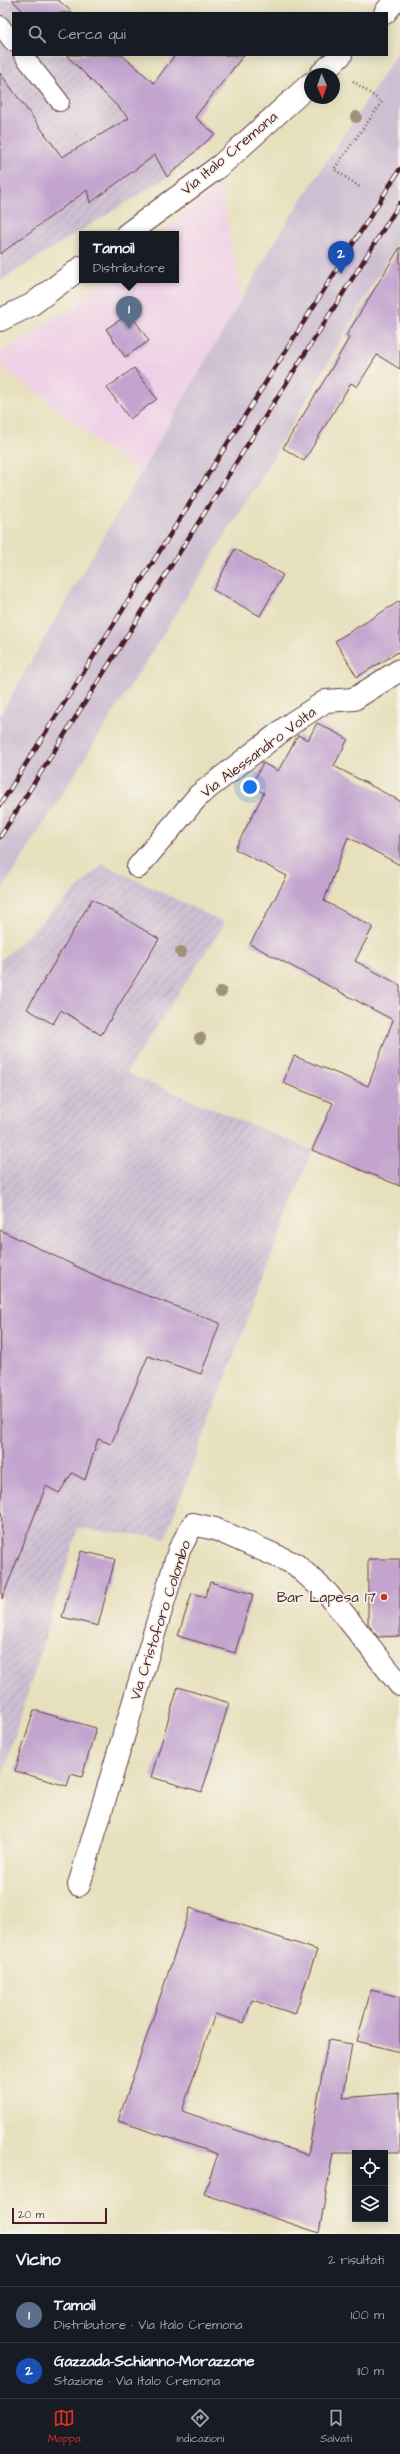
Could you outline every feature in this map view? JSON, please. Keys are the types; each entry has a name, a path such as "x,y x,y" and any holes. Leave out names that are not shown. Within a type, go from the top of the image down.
{"street":[{"path":"386,12 395,0"},
{"name":"Via Italo Cremona","path":"131,231 221,165 304,89"},
{"path":"0,320 31,305 79,269"},
{"name":"Via Alessandro Volta","path":"138,867 199,795 292,723 326,701 354,699 400,670"},
{"name":"Via Cristoforo Colombo","path":"79,1885 179,1550 193,1524 215,1529 295,1564 328,1594 400,1685"}],"lane":[{"path":"0,25 12,41"},
{"path":"25,56 60,102"}],"path":[{"path":"331,65 382,102 334,169 361,188"}],"shaded area":[{"path":"0,0 57,0 72,12 12,12 12,56 123,56 215,134 167,177 0,281"},
{"path":"400,49 400,238 257,485 0,893 0,715 283,228"},
{"path":"220,184 242,299 139,474 0,364 0,354 66,311 99,283 179,283 179,231 163,231"},
{"path":"103,864 225,923 126,1073 312,1150 165,1538 78,1528 0,1785 0,961"}],"building":[{"path":"12,0 58,0 72,12 24,12"},
{"path":"67,56 123,56 154,83 174,56 243,56 195,117 215,134 167,177 155,155 90,203 87,190 0,254 0,73 62,157 129,118"},
{"path":"400,247 400,369 377,355 357,387 351,383 304,461 283,448 349,338 346,336"},
{"path":"130,313 149,341 125,357 106,329"},
{"path":"134,368 157,399 130,419 107,388"},
{"path":"235,549 283,575 260,616 213,590"},
{"path":"400,601 400,651 357,677 335,641"},
{"path":"317,723 348,739 334,766 400,801 400,865 348,837 324,901 373,927 355,961 400,985 400,1186 312,1150 333,1103 283,1083 294,1056 368,1086 393,1020 250,944 287,876 235,849 264,793 251,786 263,763 278,771 298,735 308,740"},
{"path":"92,899 159,939 101,1035 61,1010 53,1024 27,1009"},
{"path":"0,1230 103,1279 220,1323 201,1374 148,1356 111,1444 98,1439 85,1480 72,1473 59,1493 46,1486 2,1599"},
{"path":"81,1551 115,1559 98,1626 62,1617"},
{"name":"Bar Lapesa 17","path":"368,1559 400,1559 400,1636 378,1637 368,1624"},
{"path":"210,1582 253,1594 235,1653 178,1636 192,1593 205,1597"},
{"path":"178,1687 229,1703 202,1792 151,1777"},
{"path":"34,1710 96,1728 82,1777 71,1774 67,1786 15,1771"},
{"path":"190,1908 317,1950 295,2014 252,2000 244,2023 215,2014 182,2111 308,2155 328,2040 352,2044 343,2098 400,2093 400,2153 388,2153 388,2150 352,2150 352,2153 333,2153 319,2233 204,2194 218,2154 118,2121"},
{"path":"371,1990 400,1997 400,2052 357,2041"}],"railway":[{"path":"0,805 400,169"},
{"path":"0,837 400,203"}],"place":[{"name":"Gazzada-Schianno-Morazzone","path":"341,274"},
{"name":"Tamoil","path":"129,329"},
{"name":"Bar Lapesa 17","path":"384,1597"}]}
